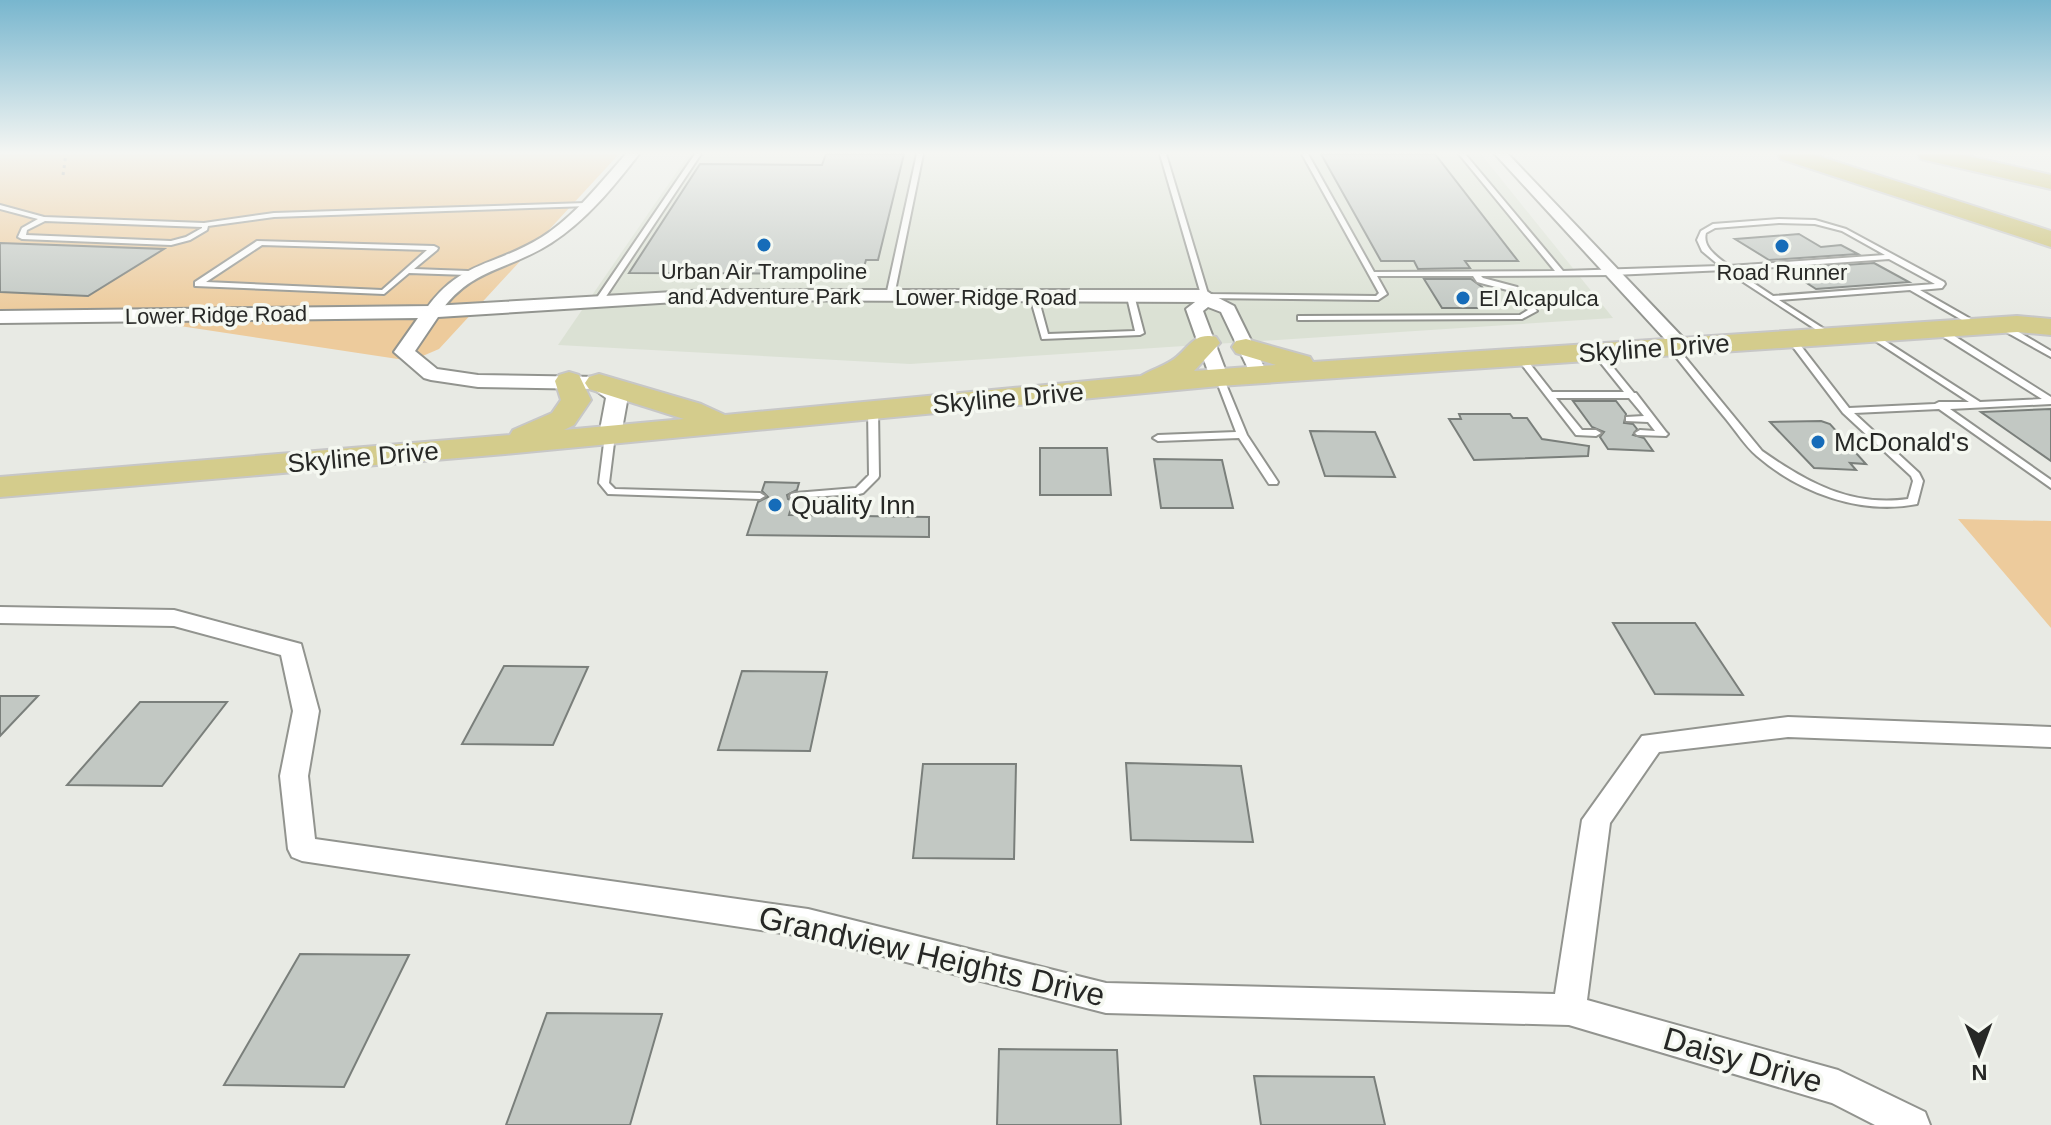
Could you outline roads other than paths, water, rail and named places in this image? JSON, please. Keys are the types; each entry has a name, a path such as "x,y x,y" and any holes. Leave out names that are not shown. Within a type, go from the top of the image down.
{"highway":[{"path":"1951,206 2051,239"},
{"name":"Skyline Drive","path":"1999,325 2051,310"},
{"name":"Skyline Drive","path":"0,487 505,445 1219,377 1999,325 2051,327"},
{"path":"1136,386 1182,367 1206,343"},
{"path":"1246,347 1291,361 1341,369"},
{"path":"505,445 563,419 584,382 690,410 721,424"}],"street":[{"path":"585,206 546,241 468,273 442,293 404,352 431,374 478,381 584,382 617,396 610,435"},
{"path":"1550,206 1676,347"},
{"name":"Lower Ridge Road","path":"0,317 432,312 708,295 1206,298"},
{"path":"1219,377 1194,309 1206,298 1228,309 1259,375"},
{"name":"Grandview Heights Drive","path":"0,615 174,618 292,650 306,711 294,776 302,849 808,923 1106,998 1569,1010"},
{"path":"1569,1010 1596,820 1651,743 1788,727 2051,737"},
{"name":"Daisy Drive","path":"1569,1010 1838,1087 1912,1125"}],"lane":[{"path":"0,207 44,219 204,225 281,215 540,206"},
{"path":"598,302 663,206"},
{"path":"890,296 909,206"},
{"path":"1179,206 1206,298 1378,298 1383,294 1334,206"},
{"path":"1506,206 1561,273"},
{"path":"44,219 24,229 22,237 171,243 190,238 205,229 204,225"},
{"path":"1771,298 1941,284 1844,230 1815,222 1779,221 1713,226 1703,232 1701,240 1705,249 1727,268 1771,298 1829,337"},
{"path":"407,271 434,248 260,243 198,284 384,292 407,271 468,273"},
{"path":"1372,274 1613,273 1895,258"},
{"path":"1301,318 1522,317 1533,311 1514,289 1480,280 1475,273"},
{"path":"1911,288 1999,325 2051,354"},
{"path":"1034,297 1045,337 1140,333 1131,297"},
{"path":"1937,329 2051,401"},
{"path":"1871,334 1977,403"},
{"path":"1676,347 1759,453 1770,461 1835,498 1853,503 1900,505 1913,502 1918,481 1915,475 1846,411 1791,339"},
{"path":"1596,352 1663,434 1640,433"},
{"path":"1520,357 1579,433 1596,433"},
{"path":"1219,377 1242,435 1273,482"},
{"path":"1550,395 1633,395"},
{"path":"1846,411 2051,401"},
{"path":"1939,405 2051,485"},
{"path":"795,496 859,491 874,476 873,410"},
{"path":"1569,418 1586,418"},
{"path":"1629,419 1651,419"},
{"path":"610,435 604,483 612,492 760,496"},
{"path":"1158,438 1242,435"}],"place":[{"name":"Urban Air Trampoline and Adventure Park","path":"764,245"},
{"name":"Road Runner","path":"1782,246"},
{"name":"El Alcapulca","path":"1463,298"},
{"name":"McDonald's","path":"1818,442"},
{"name":"Quality Inn","path":"775,505"}]}
